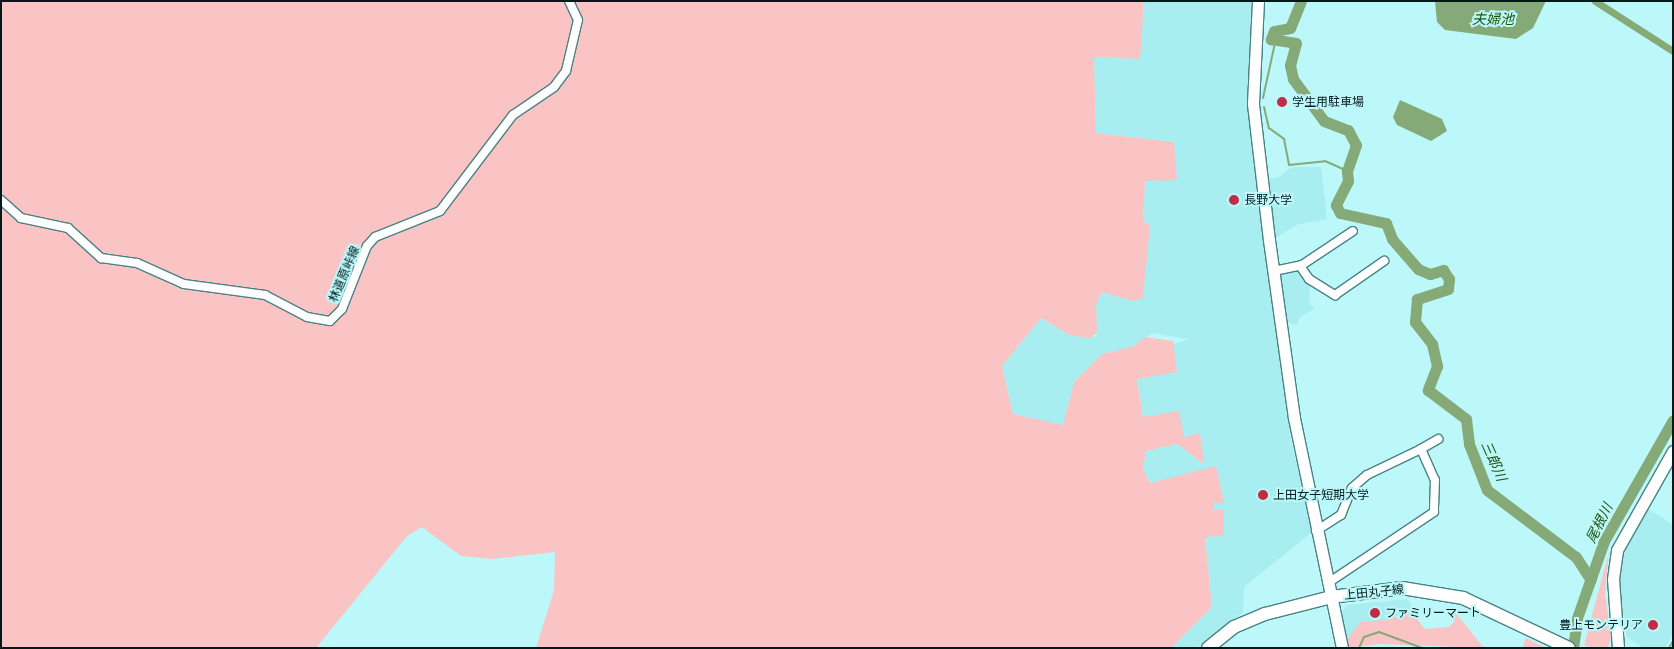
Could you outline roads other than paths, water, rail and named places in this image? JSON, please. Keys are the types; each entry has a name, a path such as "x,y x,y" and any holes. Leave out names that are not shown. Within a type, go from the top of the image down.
{"main road":[{"name":"上田丸子線","path":"1208,648 1250,619 1331,597 1392,588 1440,592 1475,603 1564,645"}],"street":[{"name":"林道原峠線","path":"1,200 21,218 68,228 101,258 137,263 184,284 265,295 306,317 330,321 342,309 367,246 375,237 440,211 513,115 554,87 566,71 578,20 569,1"},
{"path":"1258,1 1254,122 1274,271 1316,531 1342,648"},
{"path":"1274,271 1300,266 1353,231"},
{"path":"1300,266 1309,279 1335,295 1384,261"},
{"path":"1316,531 1341,515 1352,488 1367,475 1438,439"},
{"path":"1328,583 1434,512 1435,480 1421,449"},
{"path":"1618,648 1613,579 1617,550 1673,451"}],"water":[{"name":"夫婦池","path":"1435,1 1546,1 1533,28 1516,39 1445,30 1437,22"},
{"path":"1400,100 1442,119 1447,131 1431,141 1397,125 1393,117"}],"waterway":[{"name":"三郎川","path":"1301,1 1290,28 1274,31 1271,39 1296,43 1290,65 1293,79 1324,121 1348,130 1356,145 1347,171 1348,181 1336,205 1340,213 1386,223 1392,239 1418,269 1430,274 1443,270 1449,279 1448,289 1417,299 1415,322 1432,344 1437,366 1428,390 1466,419 1469,444 1487,490 1576,557 1591,580"},
{"path":"1595,1 1673,51"},
{"path":"1263,98 1275,43"},
{"path":"1264,107 1269,128 1284,139 1289,165 1325,161 1347,171"},
{"name":"尾根川","path":"1573,648 1577,618 1604,541 1673,420"},
{"path":"1359,648 1364,637 1379,632 1422,648"},
{"path":"1669,648 1673,641"}],"place":[{"name":"学生用駐車場","path":"1282,102"},
{"name":"長野大学","path":"1234,200"},
{"name":"上田女子短期大学","path":"1263,495"},
{"name":"ファミリーマート","path":"1375,613"},
{"name":"豊上モンテリア","path":"1653,625"}]}
